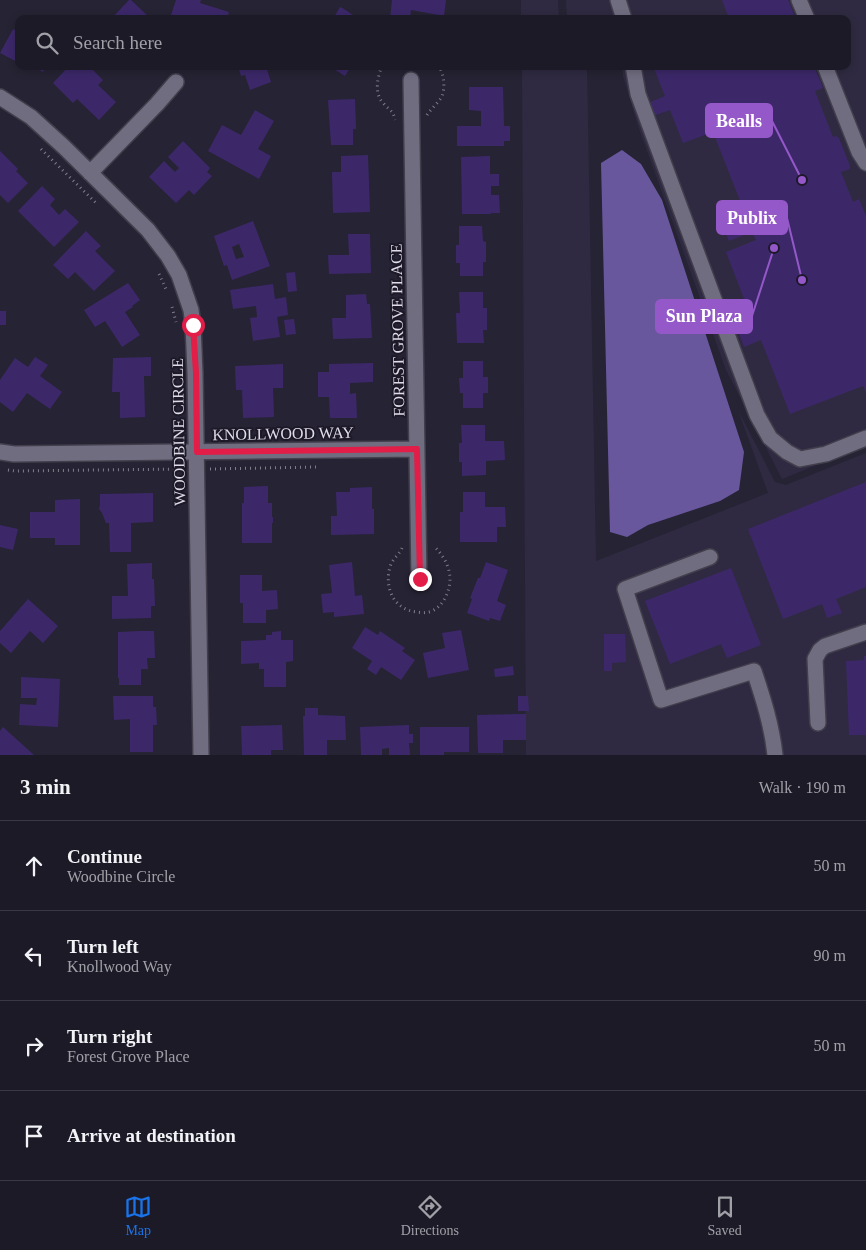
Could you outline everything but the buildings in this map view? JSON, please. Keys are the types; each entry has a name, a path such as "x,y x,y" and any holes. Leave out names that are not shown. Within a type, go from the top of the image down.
{"street":[{"path":"618,0 623,15"},
{"path":"799,0 805,15"},
{"path":"634,70 641,103 751,397 770,438 787,452 800,459 826,454 866,438"},
{"path":"827,70 859,152 866,163"},
{"name":"FOREST GROVE PLACE","path":"411,80 420,579"},
{"path":"90,173 176,82"},
{"name":"WOODBINE CIRCLE","path":"0,97 31,117 148,230 168,256 179,276 191,310 203,452 201,755"},
{"name":"KNOLLWOOD WAY","path":"0,452 14,454 417,449"},
{"path":"710,557 624,589 661,700 754,670 767,710 774,740 775,755"},
{"path":"818,723 815,659 820,650 825,646 866,632"}],"path":[{"path":"381,70 378,78 378,97 394,113 395,120"},
{"path":"37,146 98,205"},
{"path":"158,273 167,291"},
{"path":"170,300 177,328"},
{"path":"0,469 14,472 181,469 180,452"},
{"path":"203,452 210,469 325,467"}],"shaded area":[{"path":"521,0 558,0 559,15 521,15"},
{"path":"566,0 866,0 866,445 782,479 726,370 638,126 622,70 851,70 851,15 567,15"},
{"path":"522,70 587,70 596,561 768,493 738,410 775,482 786,485 866,453 866,755 526,755"},
{"path":"622,150 641,164 662,200 744,452 739,490 720,501 648,525 627,537 610,532 601,163"}],"place":[{"name":"Bealls","path":"802,180"},
{"name":"Sun Plaza","path":"774,248"},
{"name":"Publix","path":"802,280"}],"route":[{"path":"193,325 197,452 417,449 420,579"}]}
